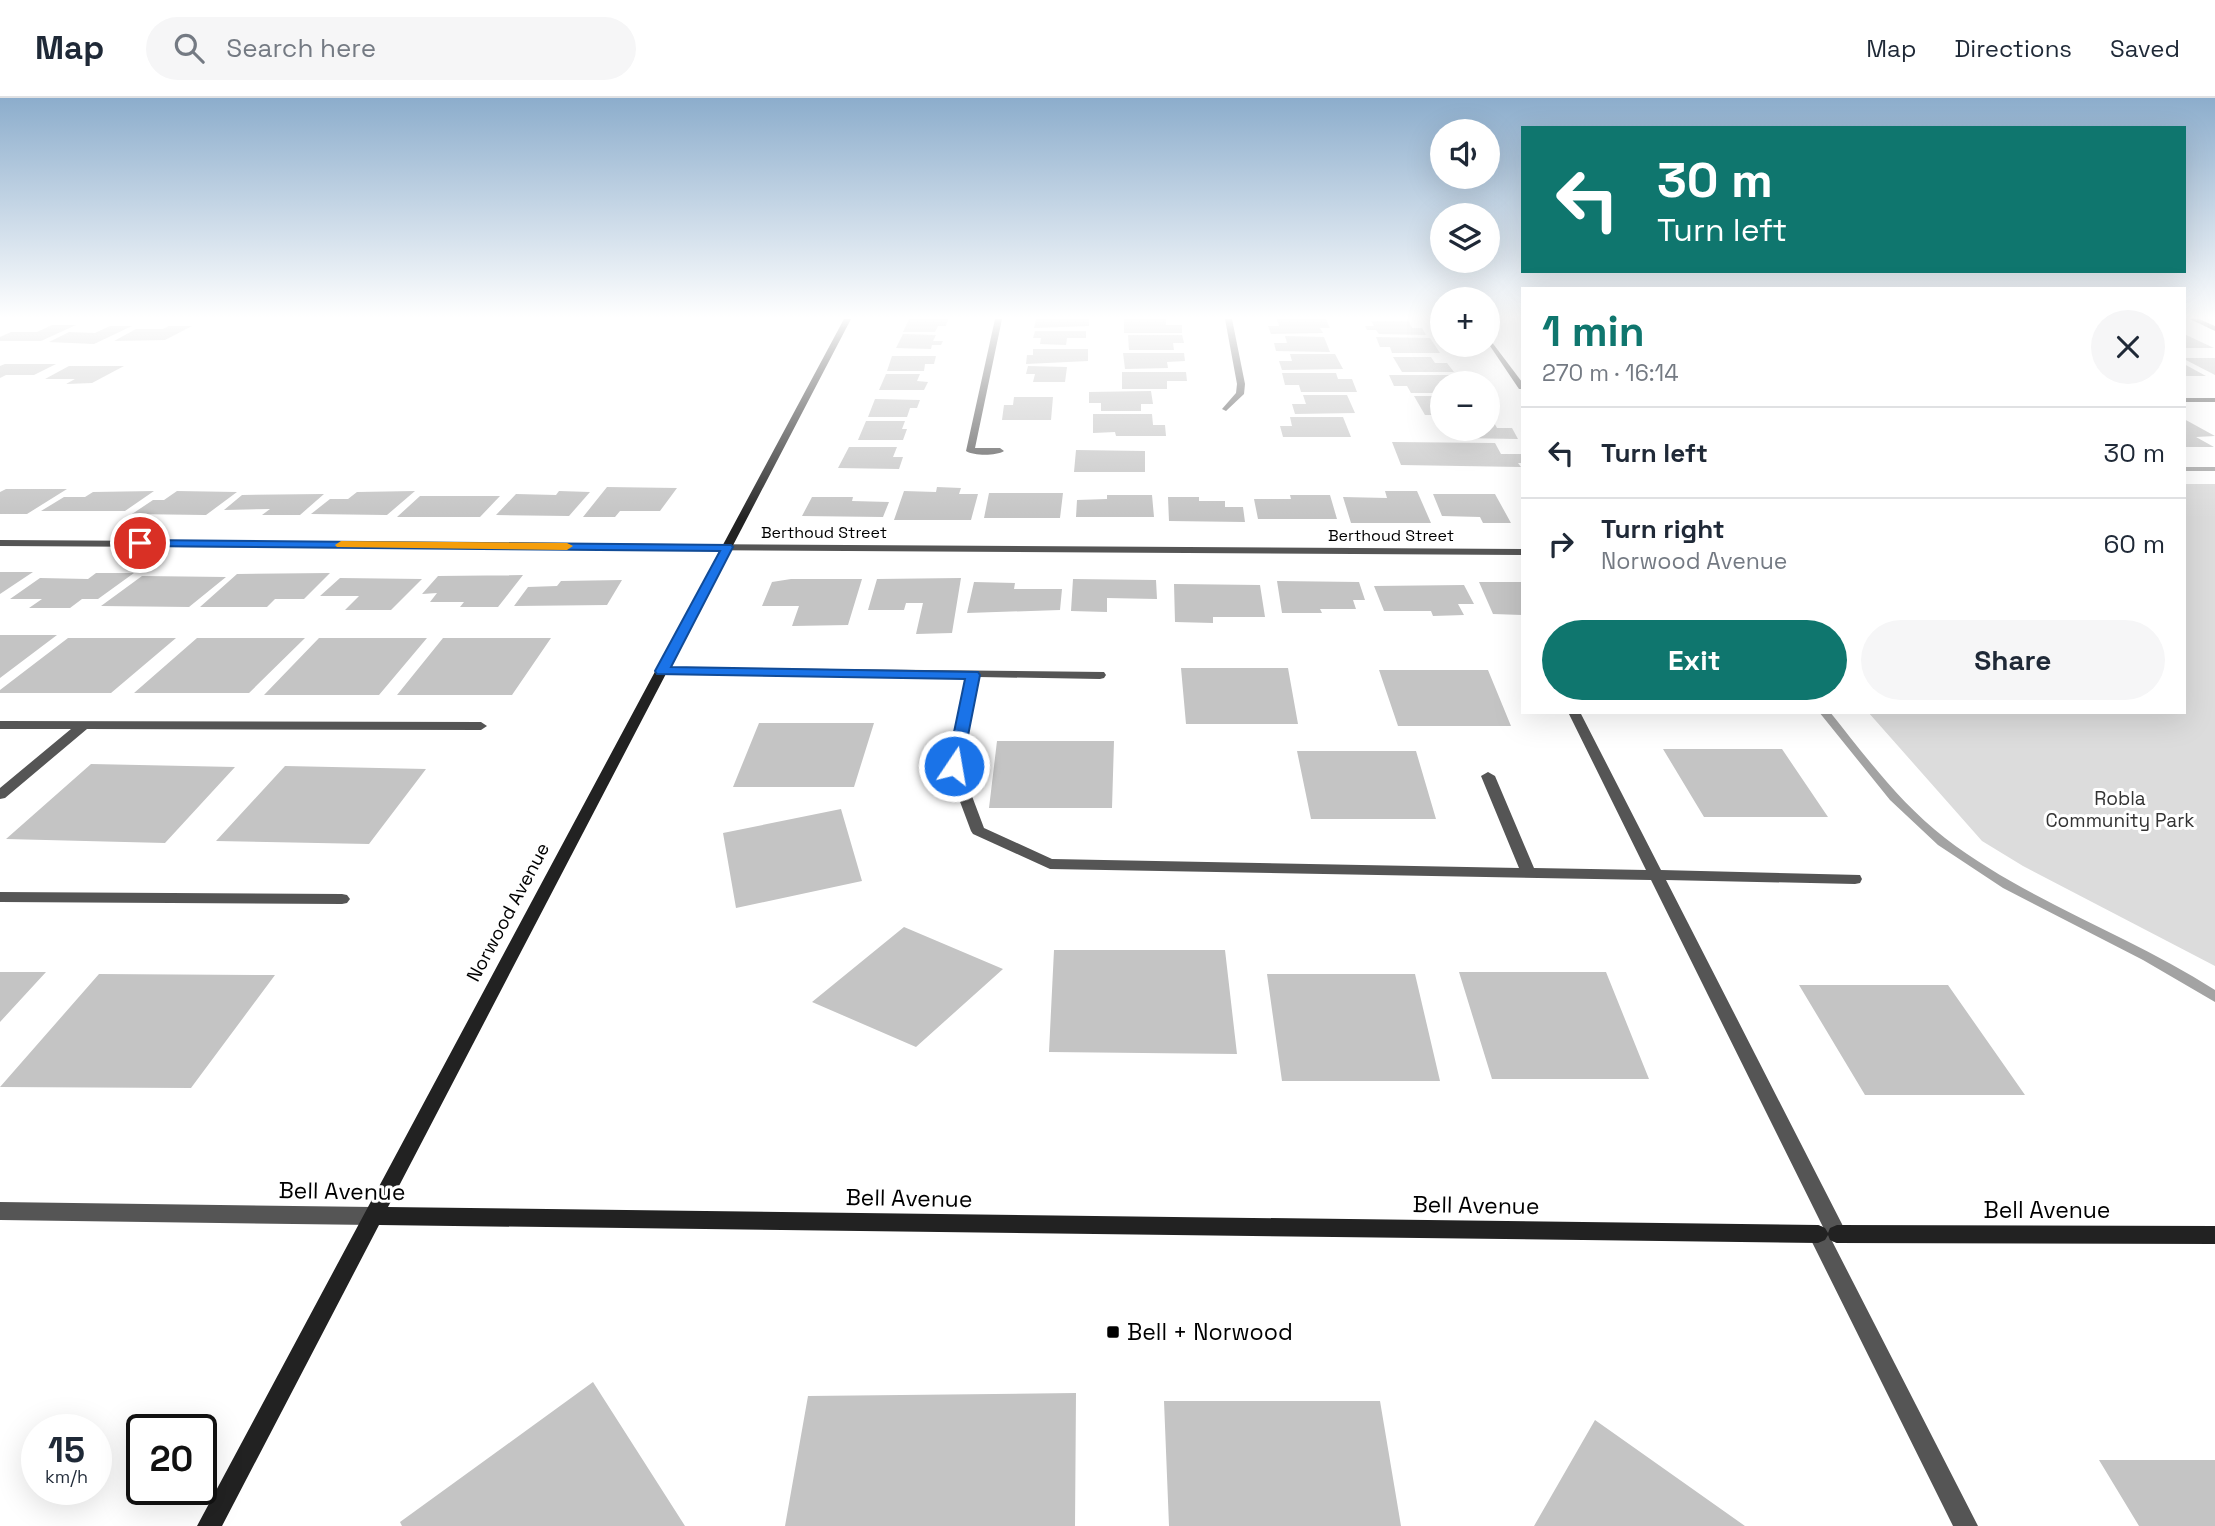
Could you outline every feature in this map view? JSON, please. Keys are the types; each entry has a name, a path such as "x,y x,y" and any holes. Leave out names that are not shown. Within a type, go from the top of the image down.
{"main road":[{"name":"Norwood Avenue","path":"209,1526 813,386"},
{"name":"Bell Avenue","path":"373,1216 1828,1234 2215,1235"}],"street":[{"path":"984,386 970,451 1000,451"},
{"path":"1226,408 1240,394 1241,386"},
{"path":"2186,400 2215,400"},
{"name":"Berthoud Street","path":"0,542 1521,552"},
{"path":"662,671 1100,675"},
{"path":"973,675 954,766 978,831 1050,864 1855,879"},
{"path":"1575,714 1658,876 1966,1526"},
{"path":"0,725 481,726"},
{"path":"0,795 84,725"},
{"path":"1488,776 1529,873"},
{"path":"0,897 342,899"},
{"name":"Bell Avenue","path":"0,1211 373,1216"}],"green space":[{"name":"Robla Community Park","path":"2186,484 2215,484 2215,966 2023,866 1982,841 1870,714 2186,714"}],"building":[{"path":"881,386 926,386 924,390 879,390"},
{"path":"1122,386 1167,386 1167,389 1122,389"},
{"path":"1299,386 1355,386 1357,392 1301,392"},
{"path":"1394,386 1430,386 1430,393 1411,393 1407,386"},
{"path":"1151,391 1153,404 1141,404 1141,411 1101,411 1101,403 1089,403 1089,392"},
{"path":"1303,395 1347,395 1355,413 1295,414 1292,404 1306,404"},
{"path":"1414,396 1430,396 1430,415 1425,415"},
{"path":"1014,397 1053,397 1051,420 1002,420 1004,405 1013,405"},
{"path":"875,399 920,400 917,408 910,408 907,417 868,417"},
{"path":"1093,414 1152,414 1153,425 1165,425 1166,436 1093,433"},
{"path":"1290,417 1343,417 1351,437 1283,437 1280,426 1292,426"},
{"path":"2186,420 2215,436 2196,437 2214,447 2186,447"},
{"path":"866,421 905,421 902,429 907,429 903,440 858,440"},
{"path":"1500,428 1512,428 1518,439 1500,439"},
{"path":"1392,442 1495,443 1501,454 1521,454 1521,463 1518,463 1521,467 1401,465"},
{"path":"849,447 897,447 893,457 903,457 899,469 838,468"},
{"path":"1076,450 1145,451 1145,472 1074,472"},
{"path":"607,487 677,488 660,511 620,511 615,517 583,517"},
{"path":"937,487 961,488 959,494 978,494 971,520 894,520 904,491 936,492"},
{"path":"6,489 67,489 27,514 0,514 0,492"},
{"path":"154,491 125,511 41,511 64,497 85,497 93,492"},
{"path":"177,491 237,492 206,515 132,514 153,500 164,500"},
{"path":"415,491 387,515 311,514 330,499 348,499 357,492"},
{"path":"559,491 590,492 569,516 496,515 516,494 556,495"},
{"path":"1385,491 1417,491 1431,523 1351,523 1343,497 1387,498"},
{"path":"989,493 1063,493 1060,518 984,518"},
{"path":"324,494 300,515 262,515 270,509 224,510 242,495"},
{"path":"1433,494 1495,494 1511,523 1483,523 1480,517 1442,516"},
{"path":"1107,495 1152,495 1154,517 1076,517 1077,500 1107,499"},
{"path":"1290,495 1330,495 1337,519 1258,519 1254,499 1291,499"},
{"path":"420,496 500,496 480,517 397,517"},
{"path":"812,497 853,497 852,501 889,502 883,517 802,516"},
{"path":"1168,497 1199,497 1199,501 1225,501 1225,507 1243,507 1245,522 1169,521"},
{"path":"0,572 33,572 0,594"},
{"path":"96,573 134,573 98,599 82,599 70,608 29,608 42,599 10,599 40,578 88,579"},
{"path":"330,573 304,599 275,599 267,607 200,607 237,574"},
{"path":"523,575 498,607 460,607 464,602 430,602 437,593 422,594 438,576"},
{"path":"142,576 226,577 189,607 101,606"},
{"path":"340,578 422,579 391,610 345,610 359,596 320,596"},
{"path":"961,578 952,633 916,634 923,603 906,603 904,610 868,610 877,579"},
{"path":"791,579 862,579 848,625 792,626 799,606 762,606 772,582"},
{"path":"1073,579 1156,580 1157,599 1107,598 1107,612 1071,611"},
{"path":"622,580 607,605 514,606 528,587 557,586 561,581"},
{"path":"1277,581 1359,582 1365,600 1353,600 1356,609 1320,609 1322,613 1282,613"},
{"path":"974,582 1015,583 1014,589 1062,589 1060,610 967,613"},
{"path":"1479,582 1521,582 1521,615 1493,614"},
{"path":"1174,584 1260,585 1265,617 1213,617 1213,623 1175,622"},
{"path":"1464,585 1474,604 1458,604 1464,615 1433,616 1431,611 1384,611 1374,586"},
{"path":"0,635 57,635 0,678"},
{"path":"68,638 176,638 111,693 0,693 0,690"},
{"path":"197,638 305,638 249,693 134,693"},
{"path":"319,638 427,638 379,695 264,695"},
{"path":"443,638 551,638 512,695 397,695"},
{"path":"1181,668 1288,668 1298,724 1186,724"},
{"path":"1379,670 1488,670 1511,726 1398,726"},
{"path":"759,723 874,723 854,787 733,787"},
{"path":"997,741 1114,741 1112,808 989,808"},
{"path":"1663,749 1782,749 1828,817 1704,817"},
{"path":"1297,751 1416,751 1436,819 1311,819"},
{"path":"91,764 235,767 165,843 6,839"},
{"path":"285,766 426,769 369,844 216,841"},
{"path":"841,809 862,881 736,908 723,833"},
{"path":"904,927 1003,969 916,1047 812,1002"},
{"path":"1054,950 1225,950 1237,1054 1049,1052"},
{"path":"0,972 46,972 0,1022"},
{"path":"1459,972 1606,972 1649,1079 1492,1079"},
{"path":"99,974 275,975 191,1088 0,1087"},
{"path":"1267,974 1415,974 1440,1081 1282,1081"},
{"path":"1799,985 1948,985 2025,1095 1865,1095"},
{"path":"593,1382 685,1526 402,1526 400,1522"},
{"path":"1076,1393 1075,1526 785,1526 808,1396"},
{"path":"1164,1401 1380,1401 1401,1526 1169,1526"},
{"path":"1595,1420 1745,1526 1534,1526"},
{"path":"2099,1460 2215,1460 2215,1526 2139,1526"}],"waterway":[{"path":"2186,469 2215,469"},
{"path":"1826,714 1894,797 1942,842 2008,885 2148,956 2215,997"}],"slow traffic":[{"path":"341,545 567,546"}],"place":[{"name":"Bell + Norwood","path":"1113,1332"}],"route":[{"path":"140,543 727,547 662,671 973,675 954,766"}]}
